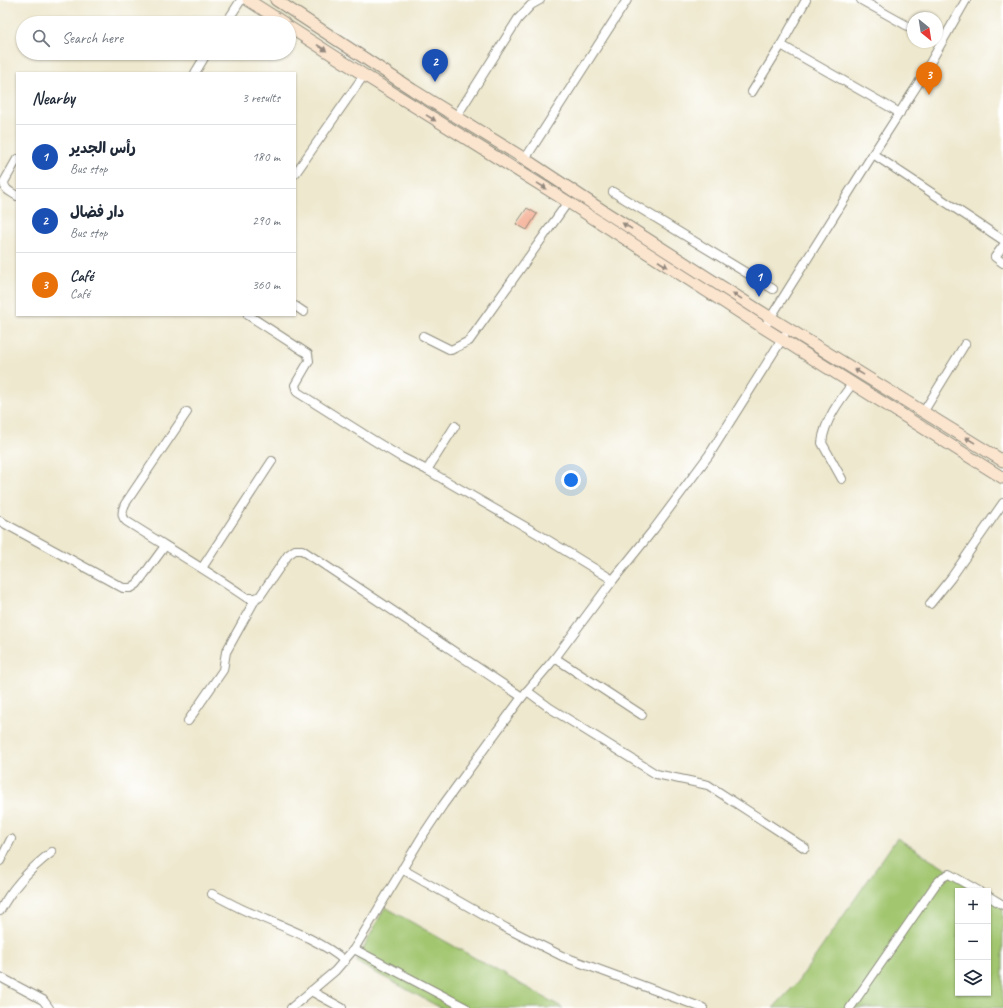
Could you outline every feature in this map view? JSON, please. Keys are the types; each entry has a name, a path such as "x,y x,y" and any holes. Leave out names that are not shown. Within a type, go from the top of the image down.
{"main road":[{"path":"248,0 273,16"},
{"path":"276,0 771,318 1003,460"},
{"path":"296,31 1003,478"}],"street":[{"path":"231,16 241,0"},
{"path":"456,117 518,19 531,5 540,0"},
{"path":"525,159 627,0"},
{"path":"752,92 781,45 806,0"},
{"path":"861,0 907,26"},
{"path":"943,35 966,0"},
{"path":"781,45 900,113"},
{"path":"764,328 900,113 935,48"},
{"path":"195,72 202,60"},
{"path":"296,173 364,75"},
{"path":"873,154 1003,240"},
{"path":"16,161 4,182 4,186 7,190 16,195"},
{"path":"613,192 773,289"},
{"path":"422,336 451,350 469,341 568,202"},
{"path":"1003,246 995,257 1003,263"},
{"path":"296,307 304,312"},
{"path":"250,316 308,354 309,361 295,385 297,392 401,457 427,470 538,534 613,580"},
{"path":"291,1008 345,961 354,949 422,835 443,805 524,694 555,658 613,580 710,455 789,328"},
{"path":"924,411 965,344"},
{"path":"842,479 822,443 822,438 829,420 853,383"},
{"path":"187,412 125,504 122,510 123,518 247,598 256,598"},
{"path":"427,470 455,426"},
{"path":"202,568 272,461"},
{"path":"930,604 951,578 1003,503"},
{"path":"0,520 123,588 131,588 137,584 165,546"},
{"path":"188,721 223,670 226,652 256,598 260,596 288,555 295,550 302,550 524,694 550,708 656,774 708,785 805,848"},
{"path":"555,658 642,715"},
{"path":"0,861 11,839"},
{"path":"0,911 13,890 27,873 37,863 52,852"},
{"path":"402,869 506,928 562,956 703,1008"},
{"path":"850,1008 936,884 943,877 949,874 974,888"},
{"path":"212,894 334,952 345,961"},
{"path":"991,898 1003,905"},
{"path":"354,949 466,1008"},
{"path":"0,977 43,1000 49,1008"},
{"path":"311,991 342,1008"}],"green space":[{"path":"897,838 980,888 955,888 955,996 991,996 991,895 1003,901 1003,1008 773,1008 797,983"},
{"path":"385,907 563,1008 441,1008 356,962"}],"building":[{"path":"527,208 537,214 527,230 516,224"}],"place":[{"name":"دار فضال","path":"435,82"},
{"name":"Café","path":"929,95"},
{"name":"رأس الجدير","path":"759,297"}]}
